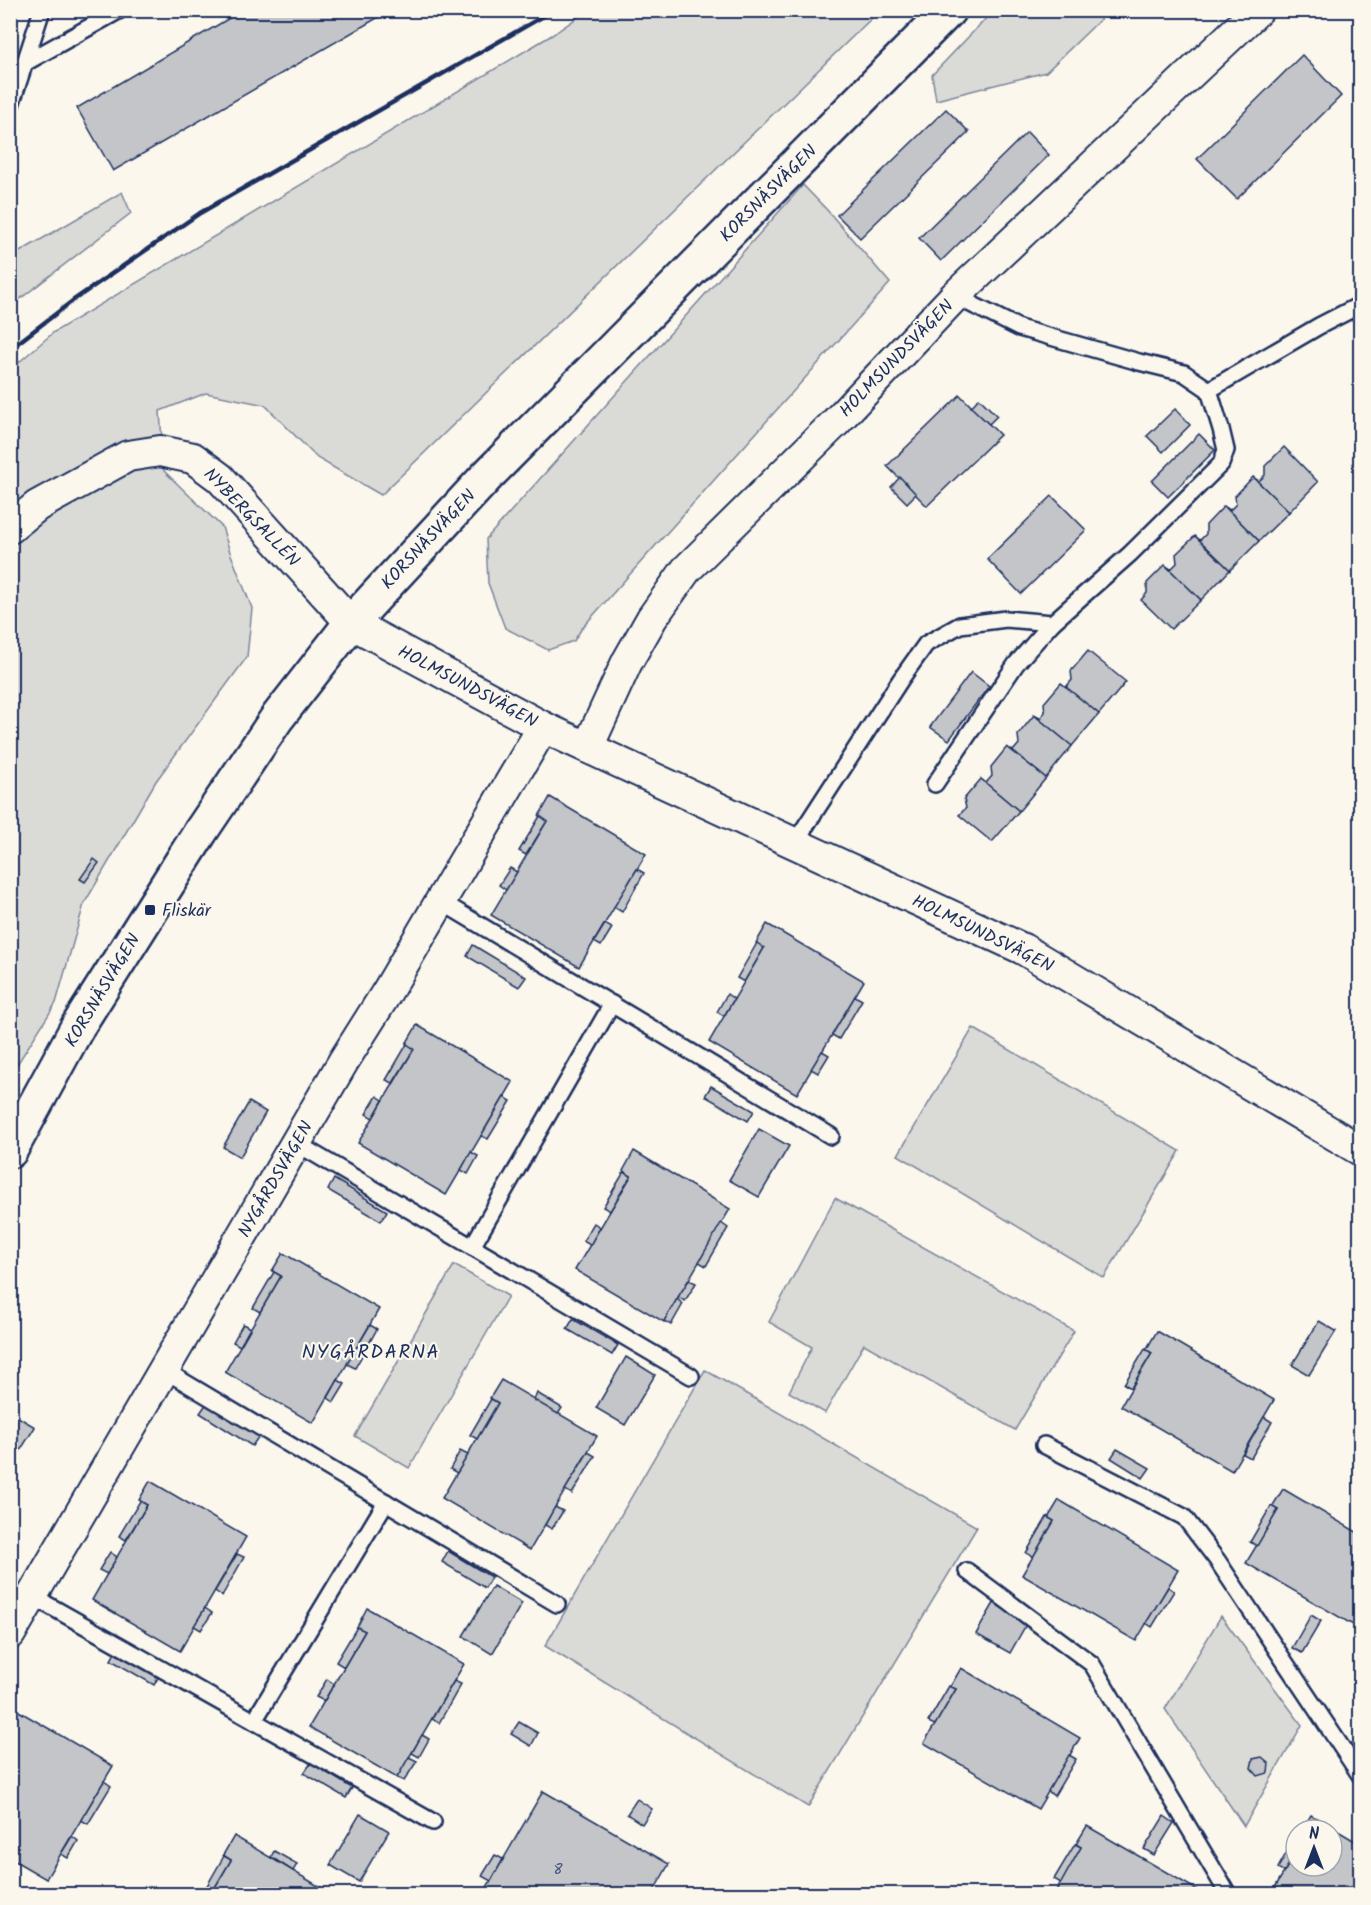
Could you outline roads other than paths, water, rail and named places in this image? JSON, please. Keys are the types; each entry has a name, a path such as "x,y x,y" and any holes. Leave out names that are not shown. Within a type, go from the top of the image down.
{"street":[{"name":"KORSNÄSVÄGEN","path":"10,1151 78,1026 201,831 277,718 351,623 488,475 949,10"},
{"name":"HOLMSUNDSVÄGEN","path":"588,747 642,635 686,570 835,423 955,296 1258,10"},
{"name":"NYBERGSALLÉN","path":"10,528 37,506 128,456 160,451 193,458 220,478 351,623"},
{"name":"HOLMSUNDSVÄGEN","path":"351,623 543,727 1023,949 1360,1150"},
{"name":"NYGÅRDSVÄGEN","path":"10,1634 296,1143 543,727"}],"lane":[{"path":"10,108 42,10"},
{"path":"25,63 120,10"},
{"path":"935,784 1016,664 1052,623 1130,554 1221,464 1226,450 1209,390 1184,373 1019,328 955,296"},
{"path":"1209,390 1319,326 1360,305"},
{"path":"794,844 926,644 960,625 1006,620 1052,623"},
{"path":"440,901 831,1136"},
{"path":"472,1247 612,1004"},
{"path":"296,1143 691,1376"},
{"path":"164,1370 557,1604"},
{"path":"1044,1444 1184,1517 1217,1560 1360,1775"},
{"path":"254,1721 386,1502"},
{"path":"967,1571 1092,1664 1228,1894"},
{"path":"32,1596 433,1822"}],"railway":[{"path":"10,349 75,299 200,213 554,10"}],"place":[{"name":"Fliskär","path":"150,910"}],"district":[{"name":"NYGÅRDARNA","path":"371,1351"}]}
